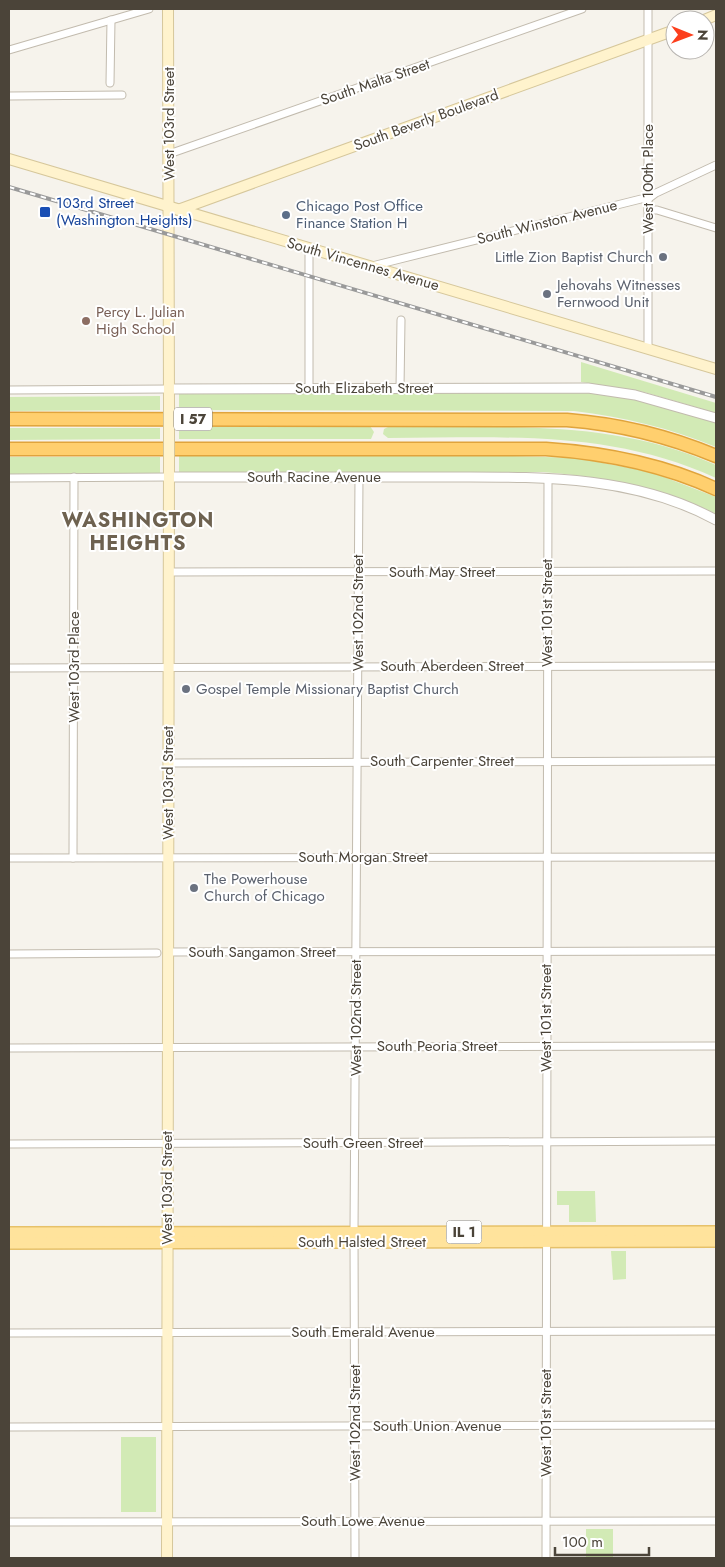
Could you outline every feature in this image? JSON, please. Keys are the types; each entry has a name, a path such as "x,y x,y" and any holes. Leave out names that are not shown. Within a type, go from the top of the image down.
{"highway":[{"name":"I 57","path":"9,420 567,420 600,422 635,429 666,437 716,456"},
{"name":"I 57","path":"9,449 546,448 633,460 655,465 716,489"}],"main road":[{"name":"West 103rd Street","path":"167,1558 168,1047 163,953 168,858 168,389 174,209 169,154 168,9"},
{"name":"South Beverly Boulevard","path":"174,209 665,34"},
{"name":"South Vincennes Avenue","path":"9,159 716,369"},
{"name":"South Halsted Street","path":"546,1237 716,1232"},
{"name":"South Halsted Street","path":"9,1234 167,1238"},
{"name":"South Halsted Street","path":"9,1243 167,1238 354,1237 546,1237 716,1241"}],"street":[{"path":"9,50 149,9"},
{"name":"South Malta Street","path":"169,154 582,9"},
{"name":"West 100th Place","path":"648,9 648,348"},
{"path":"110,95 111,20"},
{"path":"9,96 122,95"},
{"name":"South Winston Avenue","path":"371,266 640,199 648,199 656,193 716,165"},
{"path":"648,210 657,210 716,228"},
{"path":"309,248 309,389"},
{"path":"400,388 401,320"},
{"name":"South Elizabeth Street","path":"9,390 588,388 635,395 716,418"},
{"name":"West 103rd Place","path":"73,858 74,477"},
{"name":"South Racine Avenue","path":"9,478 359,477 571,479 619,486 674,501 716,520"},
{"name":"West 102nd Street","path":"355,1558 354,1237 359,477"},
{"name":"West 101st Street","path":"546,1558 548,478"},
{"name":"South May Street","path":"168,572 716,571"},
{"name":"South Aberdeen Street","path":"9,668 716,666"},
{"name":"South Carpenter Street","path":"168,763 716,761"},
{"name":"South Morgan Street","path":"9,858 716,856"},
{"name":"South Sangamon Street","path":"9,954 716,951"},
{"name":"South Peoria Street","path":"9,1048 716,1046"},
{"name":"South Green Street","path":"9,1144 716,1141"},
{"name":"South Emerald Avenue","path":"9,1332 716,1331"},
{"name":"South Union Avenue","path":"9,1427 716,1425"},
{"name":"South Lowe Avenue","path":"9,1522 716,1521"}],"green space":[{"path":"581,362 716,403 716,413 644,392 581,382"},
{"path":"179,392 600,393 640,400 716,423 716,447 646,424 611,416 574,411 179,410"},
{"path":"160,396 160,410 9,411 9,397"},
{"path":"370,426 374,432 371,439 179,439 179,427"},
{"path":"388,427 555,429 636,439 677,450 716,465 716,478 676,462 635,451 595,444 514,438 388,438 383,434 384,429"},
{"path":"9,428 160,428 160,439 9,440"},
{"path":"179,456 512,456 577,458 651,472 716,497 716,514 674,496 632,484 566,474 543,472 179,473"},
{"path":"9,457 160,457 160,473 9,474"},
{"path":"557,1191 595,1191 596,1222 569,1222 569,1205 557,1205"},
{"path":"611,1251 626,1251 626,1279 613,1280"},
{"path":"121,1437 156,1437 156,1512 121,1512"},
{"path":"586,1529 613,1529 613,1558 586,1558"}],"railway":[{"path":"9,187 716,397"}],"place":[{"name":"103rd Street (Washington Heights)","path":"45,212"},
{"name":"Chicago Post Office Finance Station H","path":"286,215"},
{"name":"Little Zion Baptist Church","path":"663,257"},
{"name":"Jehovahs Witnesses Fernwood Unit","path":"547,294"},
{"name":"Percy L. Julian High School","path":"86,321"},
{"name":"Gospel Temple Missionary Baptist Church","path":"186,689"},
{"name":"The Powerhouse Church of Chicago","path":"194,888"}],"district":[{"name":"WASHINGTON HEIGHTS","path":"138,532"}]}
